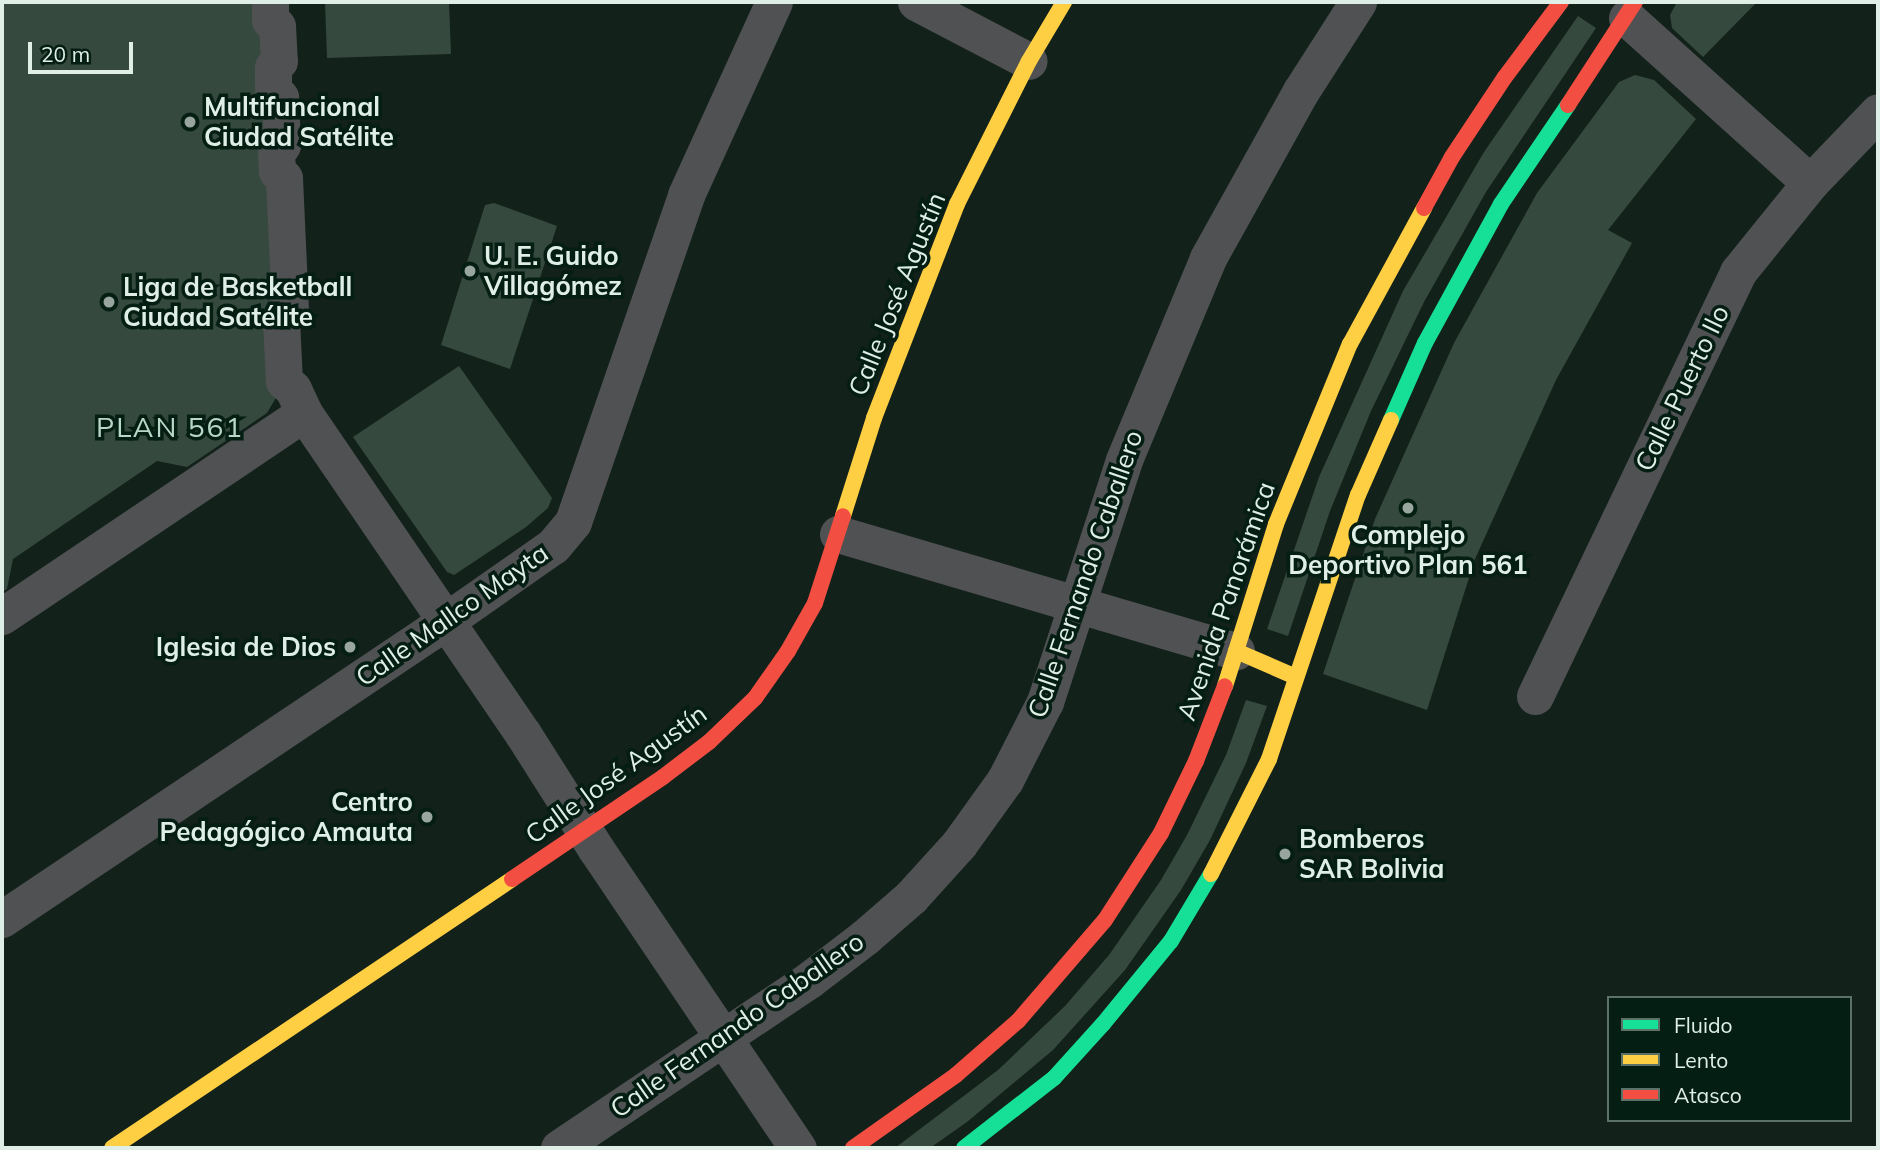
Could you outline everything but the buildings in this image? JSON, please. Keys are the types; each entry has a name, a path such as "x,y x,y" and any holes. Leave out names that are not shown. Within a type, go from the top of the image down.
{"main road":[{"name":"Calle José Agustín","path":"112,1148 663,777 709,743 755,698 788,651 815,603 874,418 957,204 1029,61 1064,2"},
{"name":"Avenida Panorámica","path":"853,1148 956,1075 1018,1021 1105,920 1161,833 1196,761 1236,651 1276,524 1349,344 1452,157 1560,2"},
{"path":"964,1148 1000,1123 1054,1078 1137,985 1171,941 1226,850 1259,785 1358,495 1425,343 1501,204 1626,7"},
{"path":"1236,651 1296,677"}],"street":[{"name":"Calle Mallco Mayta","path":"2,919 553,546 573,522 686,195 774,2"},
{"path":"916,2 1029,61"},
{"name":"Calle Fernando Caballero","path":"559,1148 809,980 865,937 911,897 959,844 1005,780 1045,702 1124,460 1208,258 1301,91 1358,2"},
{"path":"1626,7 1810,183"},
{"path":"2,616 300,381 298,319 290,312 278,220 283,162 273,89 277,23"},
{"name":"Calle Puerto Ilo","path":"1535,696 1738,272 1810,183 1878,112"},
{"path":"290,387 722,1038 798,1148"},
{"path":"838,534 1236,651"}],"green space":[{"path":"2,2 261,2 277,396 267,413 187,467 157,461 13,559 7,589 2,592"},
{"path":"325,2 449,2 451,54 327,58"},
{"path":"1677,2 1757,2 1703,57 1672,28 1670,15"},
{"path":"1578,16 1596,28 1486,192 1424,302 1371,411 1330,511 1288,636 1267,629 1319,477 1403,291 1484,152"},
{"path":"1635,75 1654,80 1696,119 1608,230 1632,243 1556,380 1475,559 1427,710 1323,674 1375,519 1454,343 1537,193 1619,82"},
{"path":"494,203 557,226 510,369 441,345 485,205"},
{"path":"459,366 552,498 548,508 526,527 454,575 447,572 353,437"},
{"path":"1246,700 1267,706 1246,763 1210,840 1181,890 1125,970 1053,1050 967,1122 930,1148 895,1148 998,1070 1065,1006 1109,955 1161,880 1187,835 1226,755"}],"traffic: fast":[{"path":"1391,420 1425,343 1501,204 1568,105"},
{"path":"964,1148 1054,1078 1103,1024 1171,941 1211,874"}],"traffic: slow":[{"path":"843,516 874,418 957,204 1029,61 1064,2"},
{"path":"1225,686 1276,524 1350,344 1424,208"},
{"path":"1211,874 1269,759 1358,495 1391,420"},
{"path":"1236,651 1296,677"},
{"path":"112,1148 512,879"}],"traffic: jam":[{"path":"1424,208 1452,157 1505,77 1561,2"},
{"path":"1568,105 1635,2"},
{"path":"512,879 663,777 709,742 755,698 788,651 815,603 843,516"},
{"path":"853,1148 956,1075 1018,1021 1105,920 1161,833 1196,761 1225,686"}],"place":[{"name":"Multifuncional Ciudad Satélite","path":"190,122"},
{"name":"U. E. Guido Villagómez","path":"470,271"},
{"name":"Liga de Basketball Ciudad Satélite","path":"109,302"},
{"name":"Complejo Deportivo Plan 561","path":"1408,508"},
{"name":"Iglesia de Dios","path":"350,647"},
{"name":"Centro Pedagógico Amauta","path":"427,817"},
{"name":"Bomberos SAR Bolivia","path":"1285,854"}],"district":[{"name":"PLAN 561","path":"170,427"}]}
